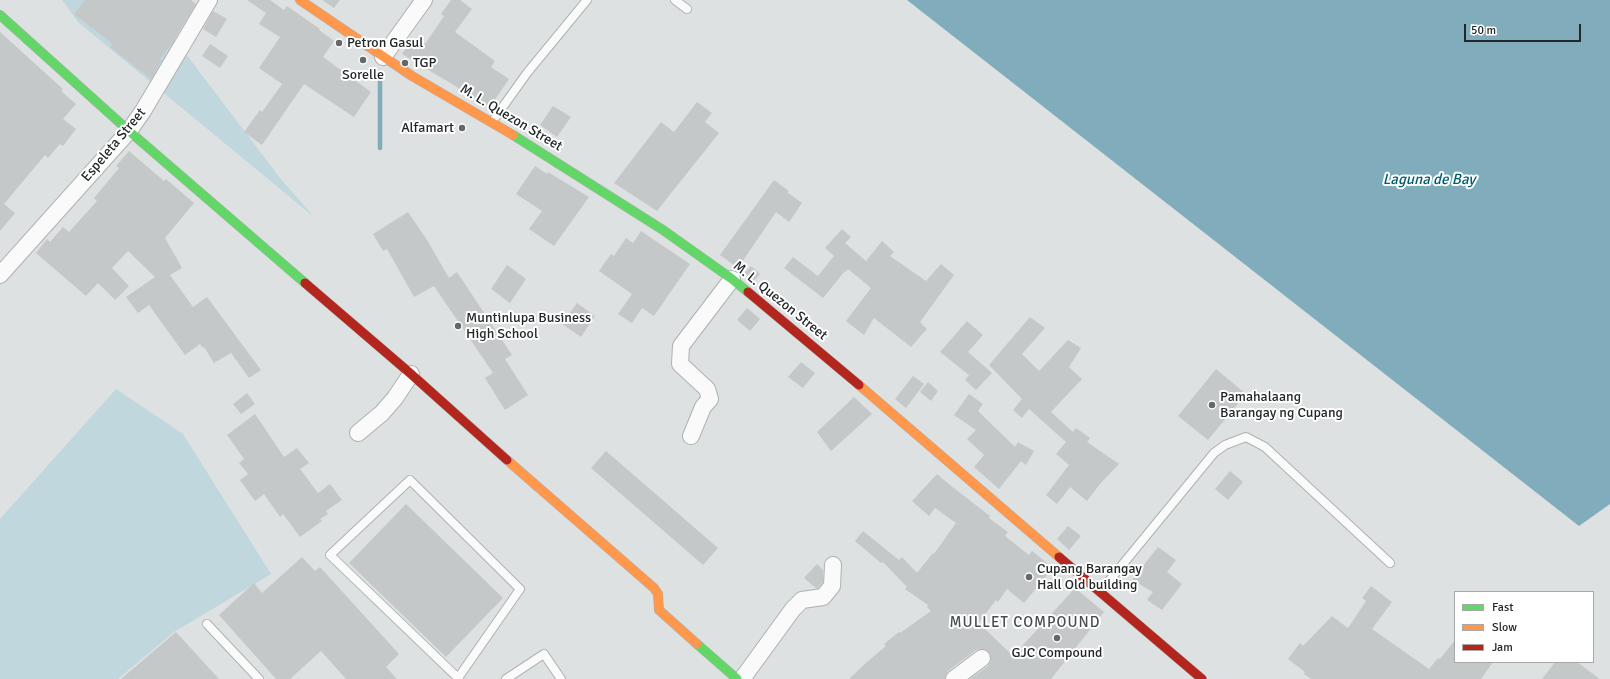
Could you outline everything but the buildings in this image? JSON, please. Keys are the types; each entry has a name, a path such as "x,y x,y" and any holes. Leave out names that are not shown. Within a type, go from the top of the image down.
{"main road":[{"name":"M. L. Quezon Street","path":"300,0 412,76 492,122 663,230 732,278 907,425 1100,593 1202,679"},
{"path":"0,15 129,131 411,374 533,484 549,496 654,588 658,594 659,610 737,679"}],"street":[{"name":"Espeleta Street","path":"0,275 129,131 143,111 209,0"},
{"path":"383,57 424,0"},
{"path":"691,436 703,407 710,399 707,389 680,364 681,346 732,278"},
{"path":"358,434 382,413 395,398 411,374"},
{"path":"742,679 798,604 802,600 823,597 832,586 833,565"},
{"path":"954,679 982,658"}],"lane":[{"path":"492,122 527,74 587,0"},
{"path":"675,0 687,9"},
{"path":"1100,593 1214,454 1226,445 1246,437 1265,447 1390,563"},
{"path":"410,480 520,589 459,678 330,555 410,480"},
{"path":"207,624 259,679"},
{"path":"506,679 544,654 561,679"}],"shaded area":[{"path":"62,0 145,0 280,178 314,217 79,23"},
{"path":"116,389 183,434 271,574 174,632 118,679 0,679 0,519"}],"water":[{"name":"Laguna de Bay","path":"907,0 1610,0 1610,504 1579,526"}],"waterway":[{"path":"380,72 380,148"}],"traffic: fast":[{"path":"0,15 129,131 305,283"},
{"path":"513,135 663,230 748,292"},
{"path":"697,644 737,679"}],"traffic: slow":[{"path":"300,0 412,76 513,135"},
{"path":"859,385 1059,557"},
{"path":"507,460 654,588 658,594 659,610 697,644"}],"traffic: jam":[{"path":"305,283 411,374 507,460"},
{"path":"748,292 859,385"},
{"path":"1059,557 1202,679"}],"place":[{"name":"Petron Gasul","path":"339,43"},
{"name":"Sorelle","path":"363,60"},
{"name":"TGP","path":"405,63"},
{"name":"Alfamart","path":"462,128"},
{"name":"Muntinlupa Business High School","path":"458,326"},
{"name":"Pamahalaang Barangay ng Cupang","path":"1212,405"},
{"name":"Cupang Barangay Hall Old building","path":"1029,577"},
{"name":"GJC Compound","path":"1057,638"}],"district":[{"name":"MULLET COMPOUND","path":"1025,623"}]}
